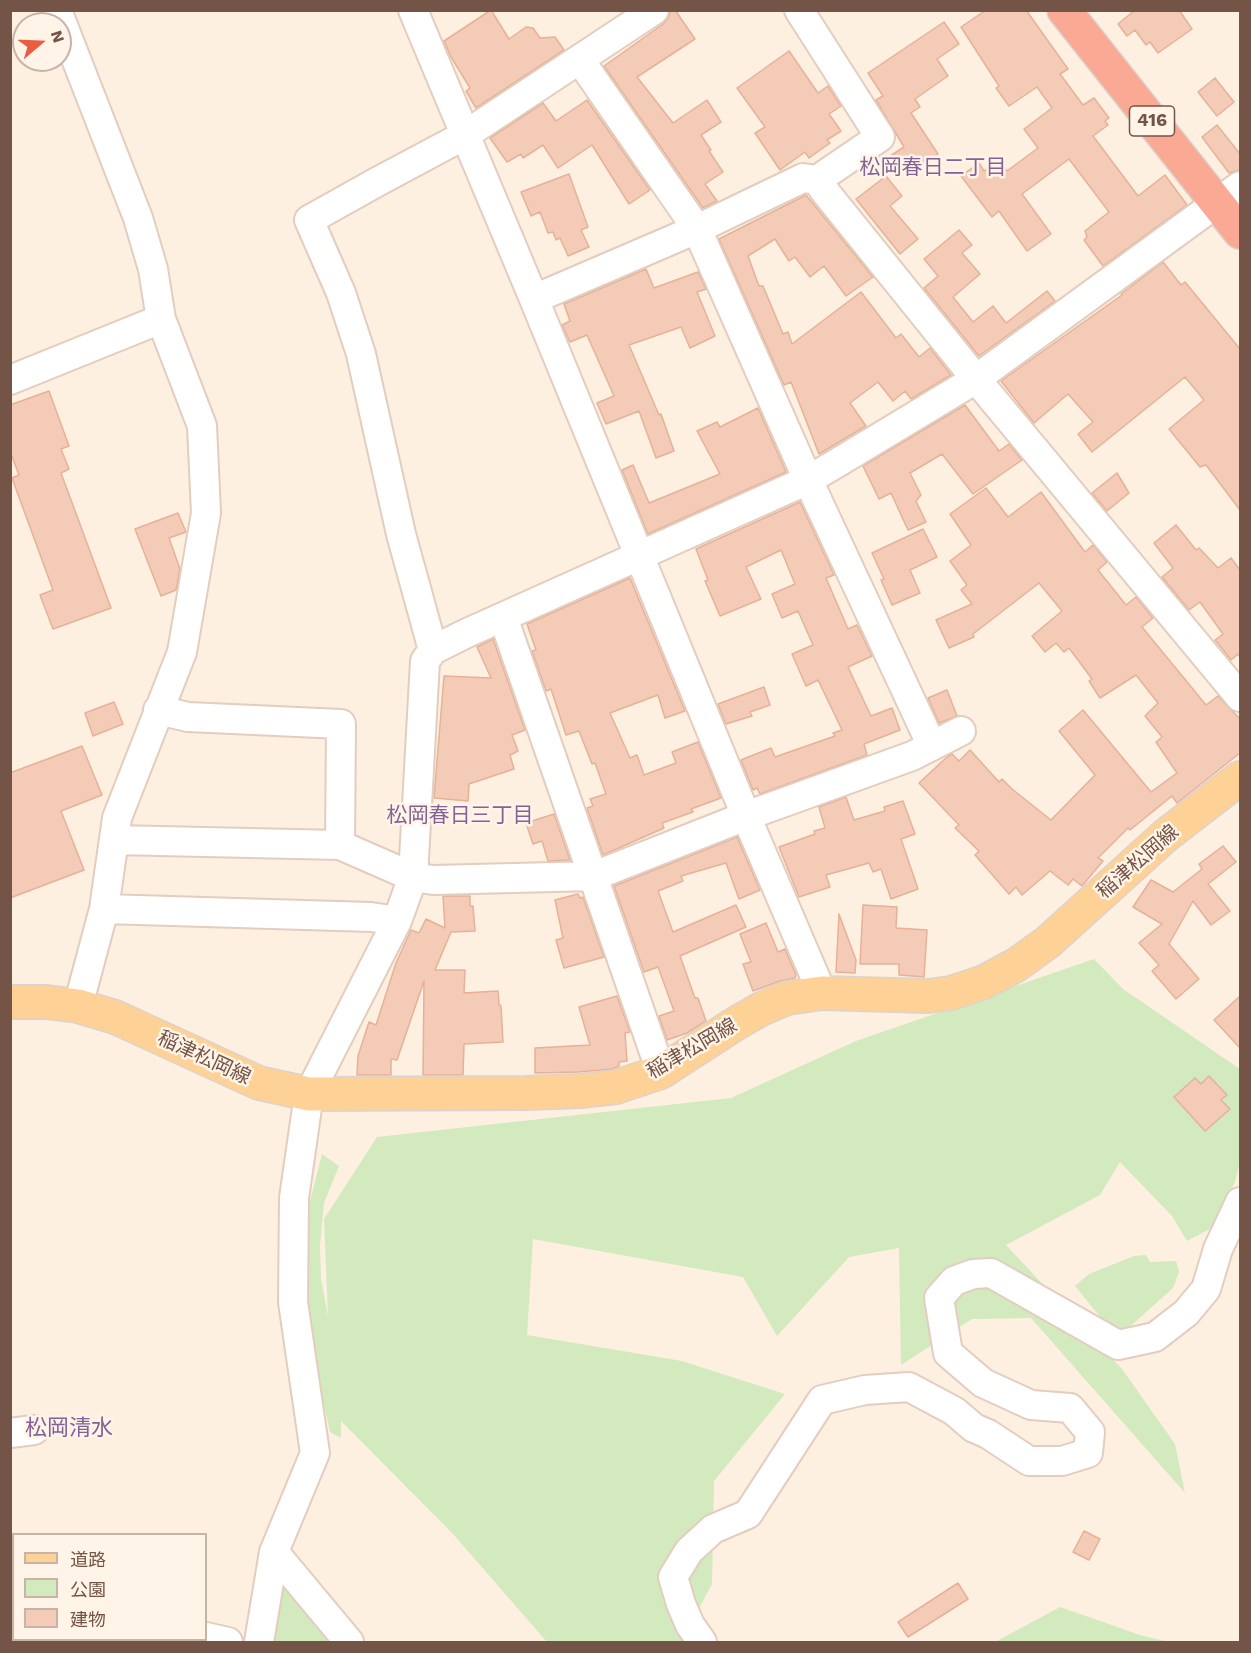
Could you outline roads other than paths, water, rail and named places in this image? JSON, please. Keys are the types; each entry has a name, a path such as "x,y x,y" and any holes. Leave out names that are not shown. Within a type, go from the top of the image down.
{"highway":[{"name":"416","path":"1064,10 1229,195 1240,231"}],"main road":[{"name":"稲津松岡線","path":"10,1002 46,1002 78,1006 116,1017 259,1083 309,1094 580,1091 616,1087 661,1072 761,1009 787,998 822,993 928,996 951,993 984,982 1016,965 1048,942 1165,836 1240,778"}],"street":[{"path":"57,10 138,218 153,269 161,319 202,426 206,513 182,652 117,818 104,909 78,1006"},
{"path":"413,10 746,816 822,993"},
{"path":"433,650 401,534 361,354 341,292 309,220 465,135 654,10"},
{"path":"534,299 697,229 803,178 817,180 880,137 799,10"},
{"path":"580,60 697,229 808,480 932,746"},
{"path":"817,180 976,379 1240,697"},
{"path":"259,1642 274,1552 315,1453 293,1302 294,1198 309,1094 397,921 413,877 425,661 433,650 808,480 976,379 1229,195"},
{"path":"10,380 161,319"},
{"path":"503,617 661,1072"},
{"path":"158,710 188,717 341,724 340,845"},
{"path":"115,840 340,845 413,877 433,880 594,876 746,816 912,756 961,731"},
{"path":"104,909 372,917 397,921"},
{"path":"702,1642 690,1625 673,1576 689,1551 713,1529 748,1514 822,1400 865,1390 909,1387 954,1411 974,1428 988,1434 1029,1461 1062,1461 1088,1453 1090,1432 1070,1408 1031,1405 983,1383 948,1353 939,1298 954,1281 974,1274 991,1273 1118,1345 1155,1337 1186,1313 1206,1289 1218,1249 1240,1203"},
{"path":"274,1552 349,1642"},
{"path":"207,1637 228,1642"}],"district":[{"name":"松岡春日二丁目","path":"933,168"},
{"name":"松岡春日三丁目","path":"460,816"},
{"name":"松岡清水","path":"69,1429"}]}
